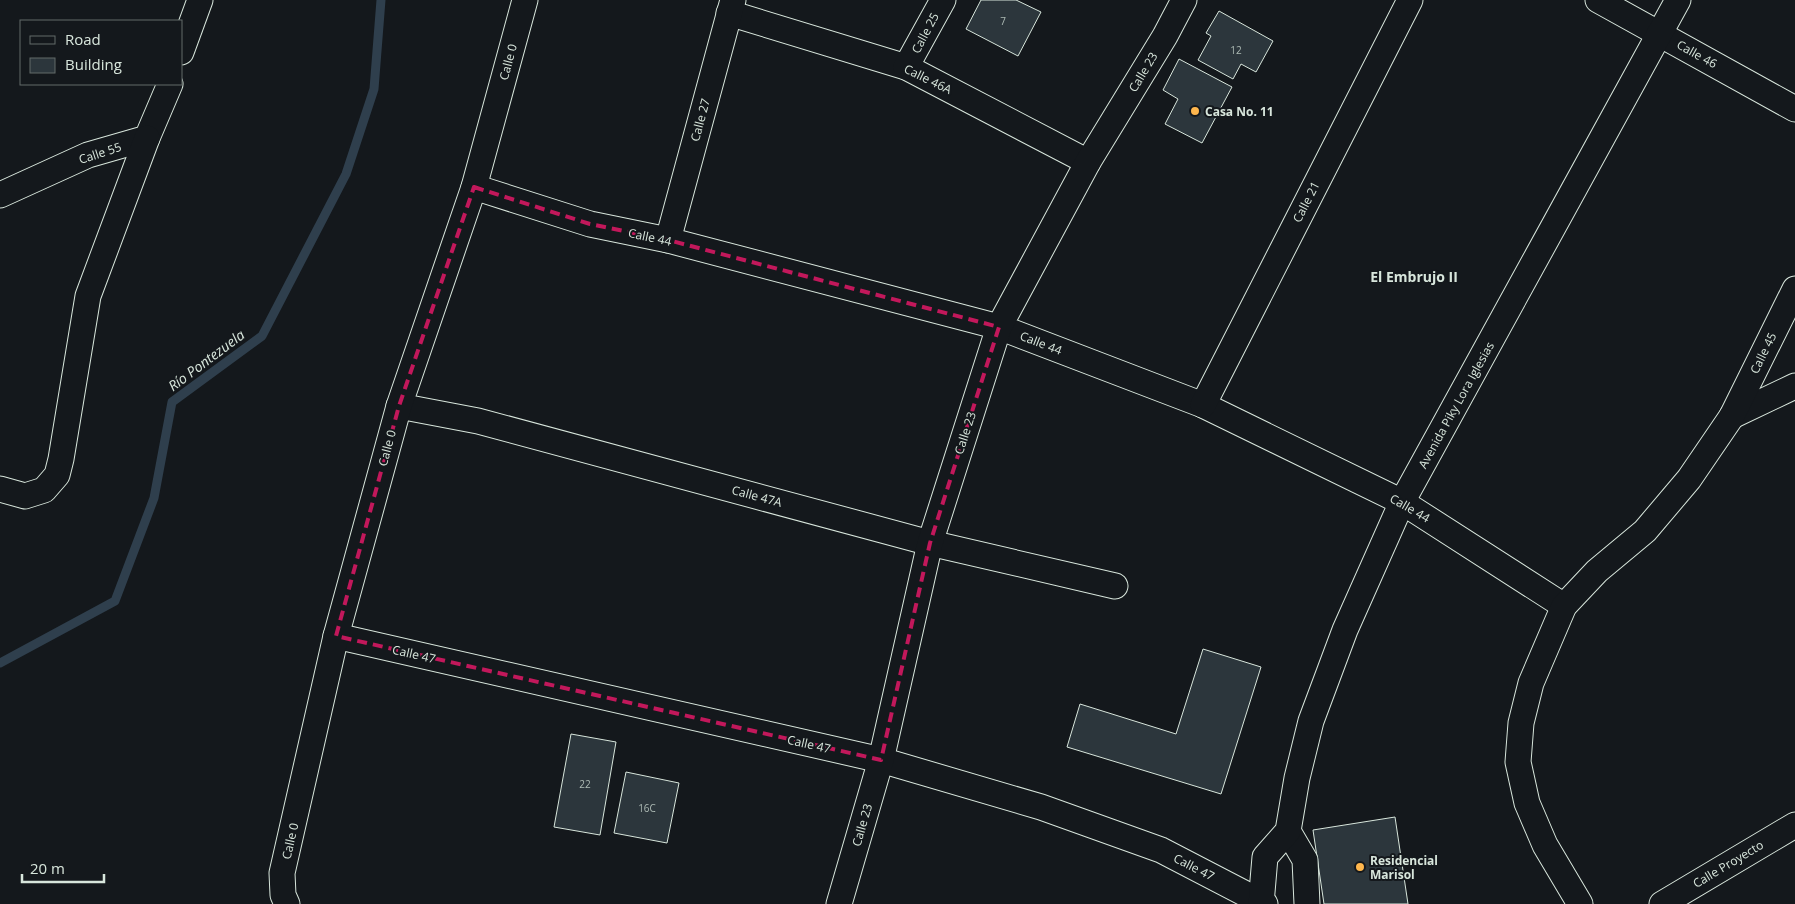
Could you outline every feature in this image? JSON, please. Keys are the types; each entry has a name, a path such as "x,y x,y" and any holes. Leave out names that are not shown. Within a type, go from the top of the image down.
{"street":[{"path":"182,49 200,0"},
{"name":"Calle 0","path":"286,904 283,895 282,873 336,636 399,406 474,187 525,0"},
{"name":"Calle 25","path":"906,67 943,0"},
{"name":"Calle 23","path":"839,904 881,760 930,543 998,327 1088,162 1184,0"},
{"name":"Calle 21","path":"1203,406 1410,0"},
{"name":"Calle 46","path":"1598,0 1795,109"},
{"name":"Avenida Piky Lora Iglesias","path":"1288,832 1297,778 1311,721 1345,630 1402,502 1678,0"},
{"name":"Calle 46A","path":"731,6 906,67 1088,162"},
{"name":"Calle 27","path":"668,240 731,6"},
{"path":"0,489 25,496 44,490 57,475 88,296 147,138 170,85"},
{"name":"Calle 55","path":"0,195 88,155 147,138"},
{"name":"Calle 44","path":"474,187 590,224 668,240 998,327 1203,406 1402,502 1564,606"},
{"name":"Calle 45","path":"1732,416 1795,289"},
{"path":"1580,904 1545,845 1526,803 1518,762 1521,723 1532,683 1564,606 1597,571 1644,531 1689,479 1732,416 1795,386"},
{"name":"Calle 47A","path":"399,406 478,421 930,543 1116,586"},
{"name":"Calle 47","path":"336,636 881,760 1041,807 1161,850 1262,903"},
{"name":"Calle Proyecto","path":"1662,904 1795,825"},
{"path":"1262,903 1266,857 1288,832 1305,860 1307,904"}],"highlighted area":[{"path":"474,187 590,224 668,240 999,327 930,543 881,760 336,636 399,406"}],"building":[{"path":"981,0 1016,0 1041,12 1018,56 966,29"},
{"path":"1219,11 1273,41 1256,72 1241,64 1233,79 1198,60 1211,36 1206,33"},
{"name":"Casa No. 11","path":"1179,59 1232,87 1202,143 1165,124 1178,99 1163,90"},
{"path":"1203,649 1261,667 1221,794 1067,747 1080,704 1176,734"},
{"path":"571,734 616,742 600,835 554,827"},
{"path":"626,772 679,783 667,843 614,833"},
{"name":"Residencial Marisol","path":"1395,817 1408,904 1324,904 1313,830"}],"waterway":[{"name":"Río Pontezuela","path":"0,663 115,601 154,498 172,402 262,336 346,174 374,89 381,0"}],"place":[{"name":"Casa No. 11","path":"1195,111"},
{"name":"Residencial Marisol","path":"1360,867"}],"district":[{"name":"El Embrujo II","path":"1414,276"}]}
